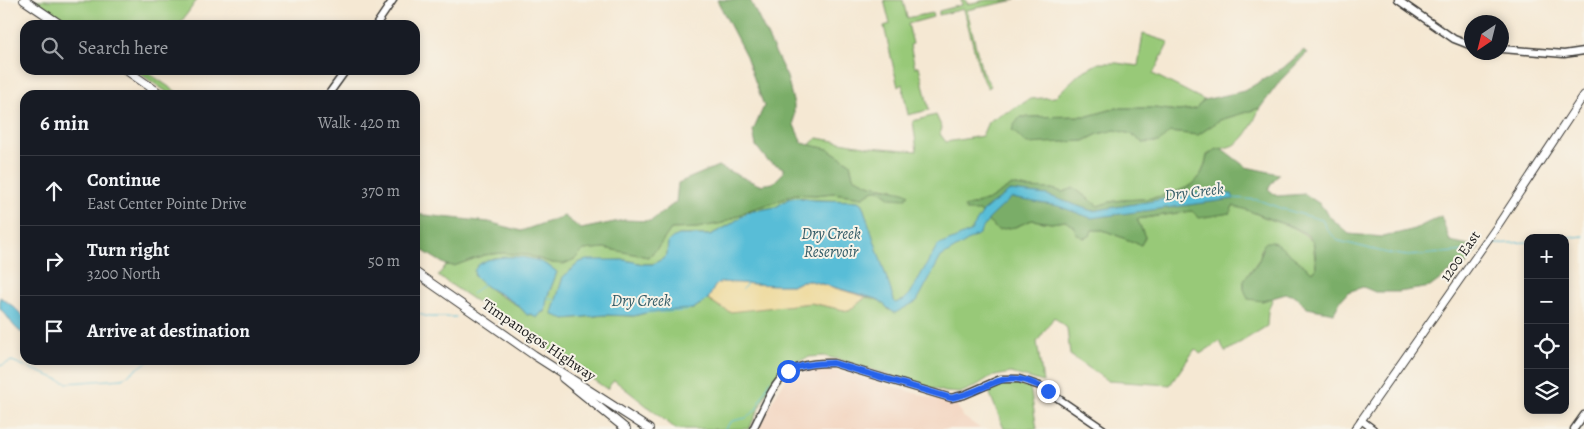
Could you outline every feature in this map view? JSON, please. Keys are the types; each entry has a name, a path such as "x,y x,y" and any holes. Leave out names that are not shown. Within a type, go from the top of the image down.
{"main road":[{"path":"24,0 54,20"},
{"path":"133,75 155,90"},
{"name":"1200 East","path":"1355,429 1498,225 1584,95"},
{"name":"Timpanogos Highway","path":"420,275 534,355 649,429"},
{"path":"534,355 626,429"}],"street":[{"path":"379,20 393,0"},
{"path":"1398,0 1454,39 1464,43"},
{"path":"1509,50 1564,54 1584,51"},
{"path":"332,90 342,75"},
{"path":"754,429 777,382 788,371 796,367 815,363 833,363 951,398 964,395 1002,379 1019,379 1032,382 1048,391 1103,429"},
{"path":"1574,429 1584,415"},
{"path":"1361,420 1373,429"}],"shaded area":[{"path":"819,367 840,371 948,403 956,403 962,416 981,429 757,429 762,417 787,378"}],"green space":[{"path":"34,0 197,0 183,20 63,20"},
{"path":"717,0 750,0 787,77 794,105 794,125 802,143 828,149 850,163 853,177 871,185 904,192 909,195 904,199 891,198 880,190 874,190 863,197 833,193 815,195 795,194 749,210 723,223 697,228 671,229 657,249 648,257 604,248 584,250 575,259 564,264 552,263 527,255 502,253 484,255 454,266 446,265 420,249 420,215 489,222 521,231 564,216 581,229 624,220 651,221 676,202 678,183 718,166 759,185 773,183 783,173 783,168 767,160 756,146 753,131 764,106 746,56"},
{"path":"884,0 903,0 907,18 932,13 933,17 908,24 913,44 910,45 915,67 919,66 929,110 908,115 902,84 898,87 884,26 890,24"},
{"path":"961,0 966,0 967,4 987,0 1016,0 967,10 982,72 991,86 988,88 980,73 964,9 939,15 939,11 962,5"},
{"path":"1143,34 1169,42 1153,74 1204,100 1196,109 1178,111 1154,108 1117,108 1088,116 1020,117 1058,142 1084,141 1098,134 1115,130 1131,134 1143,143 1170,132 1198,135 1220,120 1260,108 1244,137 1232,146 1207,155 1203,170 1197,180 1190,186 1178,191 1148,199 1115,201 1098,206 1074,188 1063,192 1012,185 989,200 984,201 980,210 986,220 1015,227 1032,220 1051,223 1065,221 1074,226 1092,230 1103,230 1141,245 1145,237 1137,219 1192,211 1199,217 1230,213 1233,205 1293,228 1313,242 1316,269 1312,272 1300,263 1261,248 1260,258 1244,280 1244,289 1262,301 1273,297 1268,311 1267,326 1225,352 1220,341 1200,354 1195,349 1170,385 1108,381 1070,355 1067,328 1054,317 1037,342 1043,382 1011,373 990,377 960,393 945,392 841,360 824,356 809,357 782,368 771,384 749,429 676,429 614,380 607,389 438,276 446,265 454,266 484,255 502,253 527,255 552,263 575,259 584,250 604,248 648,257 657,249 671,229 697,228 723,223 749,210 795,194 815,195 833,193 863,197 874,190 880,190 891,198 894,189 871,185 853,177 850,163 828,149 809,145 817,138 870,147 917,151 913,121 936,115 942,128 940,134 946,142 982,136 988,122 1030,99 1055,97 1080,73 1099,63 1138,66","holes":["804,197 813,200 858,201 862,204 897,311 889,310 882,301 866,297 849,311 811,303 749,309 720,307 708,299 693,309 649,312 634,316 604,315 565,319 559,290 563,277 580,262 625,260 653,264 664,258 667,254 668,242 679,235 710,235 728,226 748,212 776,207 788,199","513,257 544,264 557,272 547,298 545,312 527,315 518,306 497,294 474,275 477,266 493,258"]},
{"path":"1304,50 1307,53 1281,80 1260,108 1220,120 1198,135 1170,132 1159,142 1143,143 1131,134 1115,130 1098,134 1084,141 1027,144 1012,130 1020,117 1088,116 1117,108 1154,108 1178,111 1195,109 1204,100 1244,91 1283,68"},
{"path":"142,75 151,75 174,90 164,90"},
{"path":"1221,148 1246,167 1279,174 1268,189 1277,196 1305,194 1320,204 1330,217 1349,234 1383,237 1415,229 1441,216 1450,241 1479,247 1464,267 1450,272 1430,287 1399,292 1375,292 1363,287 1348,292 1334,313 1307,308 1296,296 1286,294 1262,301 1248,299 1244,289 1244,280 1259,260 1264,244 1267,242 1276,243 1312,272 1316,269 1315,251 1313,242 1299,230 1238,207 1233,206 1230,213 1199,218 1192,211 1137,219 1145,237 1141,245 1103,230 1092,230 1090,236 1084,238 1076,234 1074,226 1065,221 1051,223 1032,220 1015,227 998,230 986,220 980,211 966,211 964,207 989,200 1012,185 1063,192 1074,188 1098,206 1115,201 1148,199 1162,196 1194,183 1201,174 1207,156"},
{"path":"1002,384 1030,387 1037,429 1004,429 988,389"}],"sand":[{"path":"724,281 794,285 802,281 811,281 866,297 849,311 811,303 730,312 708,299 715,285"}],"water":[{"name":"Dry Creek Reservoir","path":"1010,191 1047,195 1092,211 1201,193 1232,194 1234,199 1091,218 1058,206 1011,198 989,219 979,234 941,257 917,301 895,313 877,299 811,281 802,281 794,285 720,282 715,286 708,299 693,309 649,312 634,316 604,315 565,319 552,313 563,277 580,262 587,260 625,260 653,264 664,258 667,254 668,242 672,238 679,235 710,235 728,226 748,212 776,207 788,199 796,197 814,200 858,201 862,204 895,303 904,300 910,294 937,246 970,232 985,209"},
{"path":"505,257 532,259 545,264 557,272 547,298 545,312 542,312 537,318 531,314 527,315 516,304 475,277 474,271 479,264 491,259"},
{"path":"0,297 20,313 20,331 16,328 0,309"}],"waterway":[{"name":"Dry Creek","path":"1233,198 1258,200 1322,220 1328,231 1339,241 1387,253 1408,256 1466,251"},
{"name":"Dry Creek","path":"1569,238 1584,236"},
{"name":"Dry Creek","path":"1492,244 1524,242"},
{"path":"743,289 747,283"},
{"name":"Dry Creek","path":"472,294 484,284"},
{"name":"Dry Creek","path":"547,298 555,300"},
{"name":"Dry Creek","path":"646,313 687,311 690,308"},
{"name":"Dry Creek","path":"420,314 429,317 456,317"},
{"name":"Dry Creek","path":"0,366 12,361 20,364"},
{"name":"Dry Creek","path":"22,365 67,383 122,379 143,365"},
{"path":"724,429 732,421 746,418 756,410 770,380"}],"route":[{"path":"788,371 796,367 815,363 833,363 951,398 964,395 1002,379 1010,378 1032,382 1048,391"}]}
